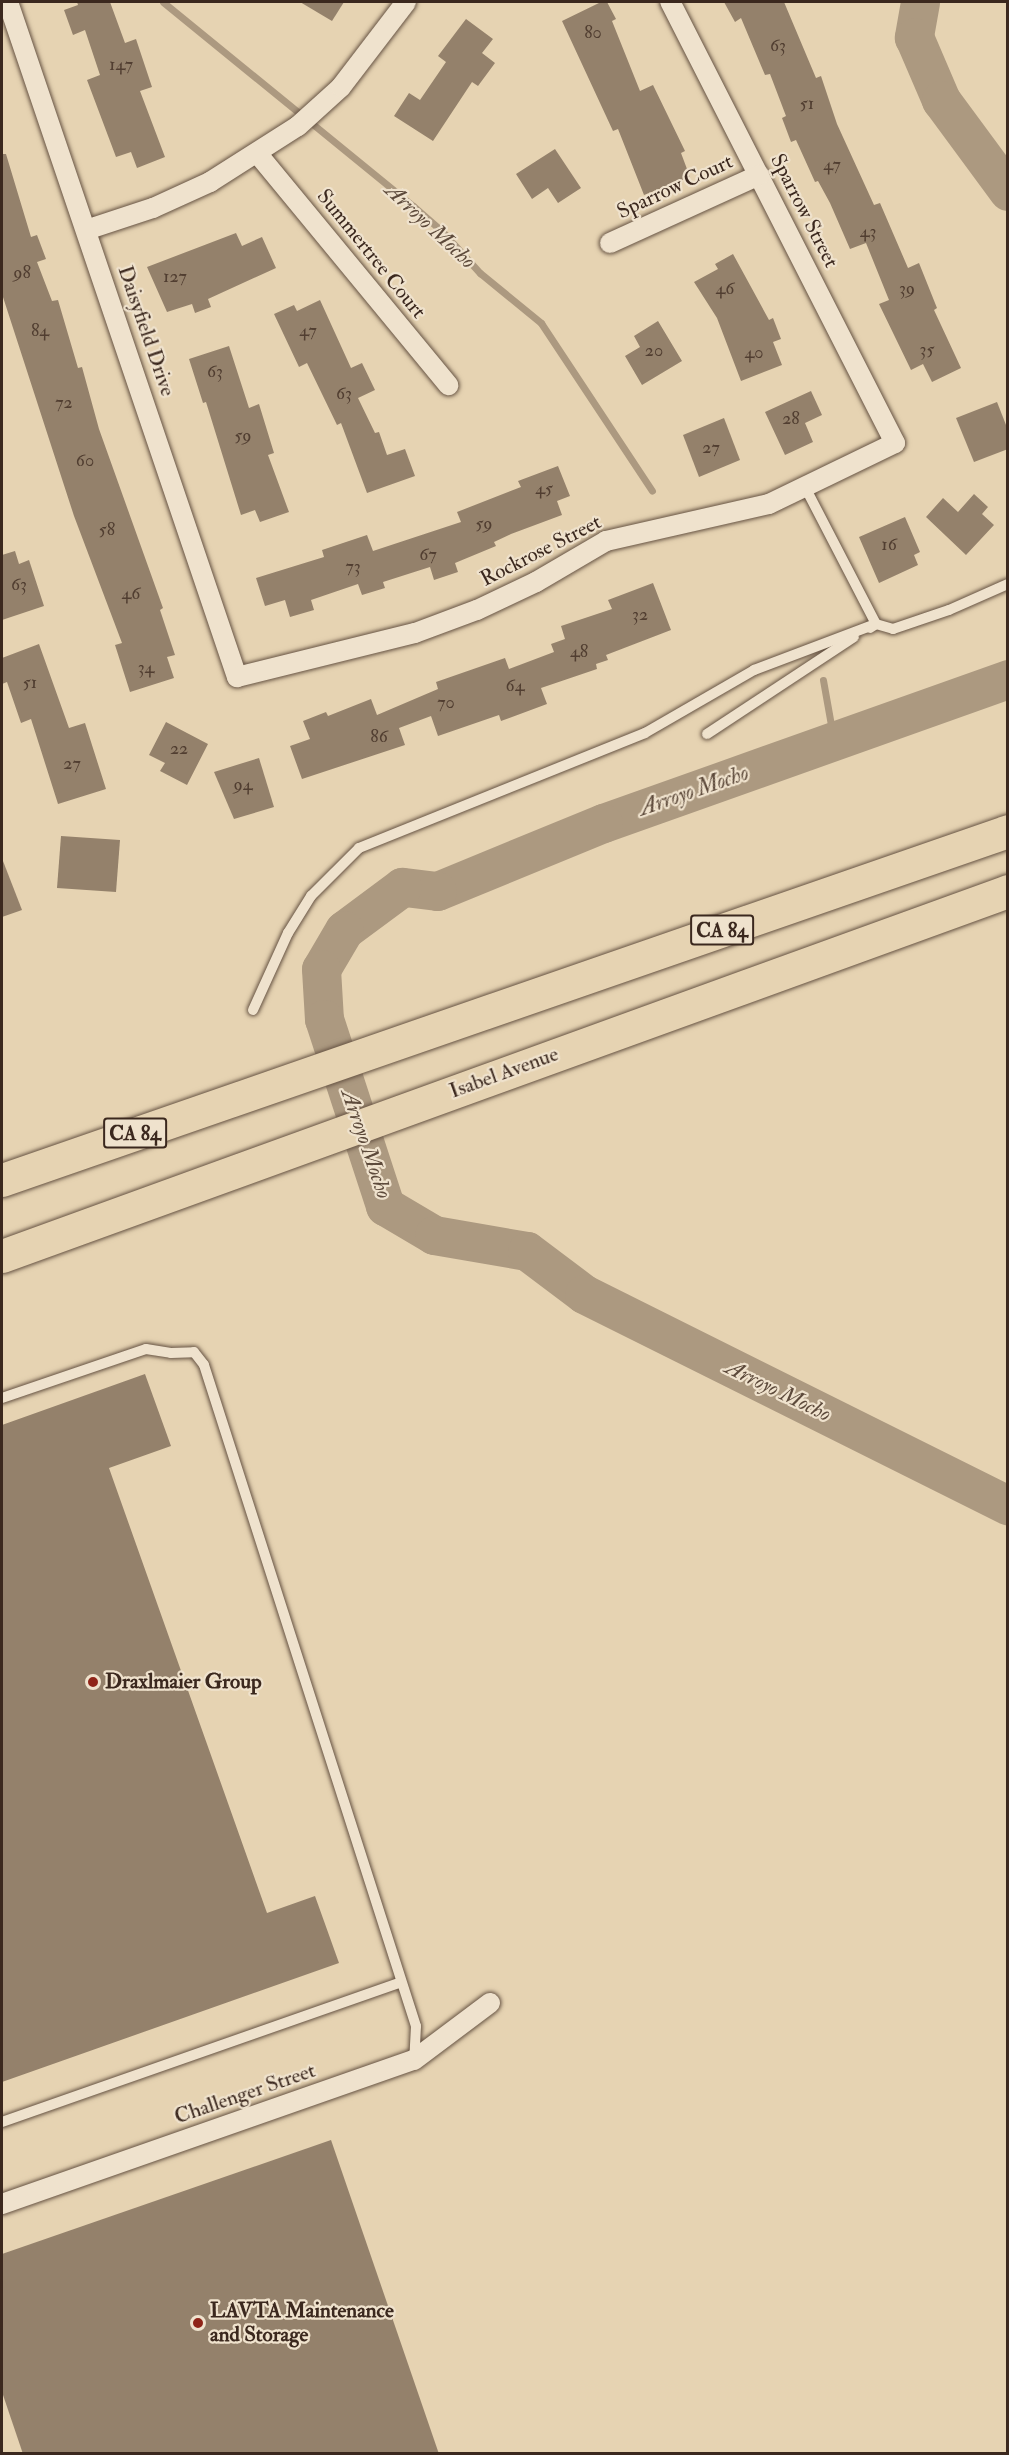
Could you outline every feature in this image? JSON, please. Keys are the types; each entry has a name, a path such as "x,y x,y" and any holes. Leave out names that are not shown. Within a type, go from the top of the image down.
{"highway":[{"name":"CA 84","path":"2,1180 1008,831"},
{"name":"Isabel Avenue","path":"2,1256 1008,891"}],"street":[{"name":"Daisyfield Drive","path":"8,2 237,677"},
{"path":"86,230 210,182 297,126 341,87 406,2"},
{"name":"Sparrow Street","path":"670,2 895,443"},
{"name":"Summertree Court","path":"257,153 447,385"},
{"name":"Sparrow Court","path":"610,243 759,175"},
{"name":"Rockrose Street","path":"237,677 415,633 516,592 606,541 769,504 895,443"},
{"name":"Challenger Street","path":"2,2204 414,2060 490,2003"}],"lane":[{"path":"805,486 876,624"},
{"path":"253,1010 288,933 311,896 359,848 645,733 754,670 876,624 893,629 1008,584"},
{"path":"707,734 876,624"},
{"path":"2,1398 146,1348 171,1353 194,1352 204,1365 400,1983 416,2026 414,2060"},
{"path":"2,2122 400,1983"}],"building":[{"path":"77,2 110,2 125,43 136,39 152,87 140,91 165,157 137,168 131,152 116,157 87,80 100,75 85,30 73,35 64,10 78,5"},
{"path":"300,2 344,2 332,21"},
{"path":"601,2 607,2 616,19 612,21 640,91 653,85 685,151 681,153 690,177 644,195 618,129 613,131 562,21"},
{"path":"724,2 784,2 816,78 821,76 837,124 874,205 880,203 908,268 919,263 937,308 934,310 961,368 932,382 923,364 911,370 879,304 889,300 866,243 850,249 830,203 818,181 815,182 796,140 791,142 782,118 786,116 770,74 765,75 741,18 735,22"},
{"path":"466,19 493,39 482,53 495,63 478,86 472,82 433,141 394,116 409,93 420,100 446,62 438,56"},
{"path":"555,149 581,188 558,203 548,188 532,199 516,174"},
{"path":"2,154 6,154 31,237 37,235 46,259 37,262 52,301 58,300 78,368 82,367 99,429 163,608 160,610 175,655 167,657 174,678 130,692 115,645 122,643 74,516 2,294"},
{"path":"236,233 242,246 262,237 276,268 208,299 211,307 195,313 192,304 167,312 147,267"},
{"path":"733,254 769,320 773,318 781,339 773,342 782,365 741,381 717,318 694,282 718,269 715,264"},
{"path":"320,300 351,368 362,363 375,390 358,398 375,433 379,432 387,455 405,449 415,476 367,493 341,423 337,425 307,363 299,367 274,314 294,305 297,311"},
{"path":"658,321 682,361 642,385 625,356 640,347 634,336"},
{"path":"229,346 249,408 259,404 274,453 268,455 289,512 260,522 255,510 241,515 206,402 203,403 189,359"},
{"path":"811,391 822,415 805,423 813,442 785,455 765,412"},
{"path":"997,402 1008,430 1008,449 974,462 956,418"},
{"path":"724,418 740,460 699,477 683,435"},
{"path":"558,466 570,496 557,501 562,515 511,534 494,542 496,546 455,563 458,572 434,580 430,567 383,582 385,588 362,595 358,584 311,600 314,610 290,617 285,600 265,606 256,578 324,557 322,550 367,535 373,551 461,522 457,512 521,487 518,481"},
{"path":"974,494 988,507 982,514 994,525 966,555 926,517 943,498 958,512"},
{"path":"905,517 920,552 914,555 918,565 879,583 859,537"},
{"path":"15,551 19,564 29,560 44,606 2,620 2,555"},
{"path":"653,583 671,630 606,655 608,660 596,664 597,669 541,688 547,704 501,721 499,715 438,736 431,716 399,728 405,745 302,779 290,746 310,739 303,721 326,712 328,716 371,699 377,715 438,689 436,682 505,658 509,669 554,652 551,644 565,639 561,626 612,609 608,600"},
{"path":"39,644 69,728 85,723 106,789 58,804 31,719 21,723 7,682 2,684 2,658"},
{"path":"166,722 208,744 187,785 160,771 165,763 149,755"},
{"path":"259,758 274,807 234,819 214,772"},
{"path":"61,836 120,840 116,892 57,888"},
{"path":"2,862 22,910 2,917"},
{"name":"Draxlmaier Group","path":"145,1374 171,1446 109,1468 267,1913 315,1896 339,1963 2,2082 2,1425"},
{"name":"LAVTA Maintenance and Storage","path":"331,2140 439,2454 23,2454 2,2392 2,2254"}],"waterway":[{"name":"Arroyo Mocho","path":"163,2 413,206 442,231 480,273 541,323 652,491"},
{"name":"Arroyo Mocho","path":"920,2 914,37 941,100 1008,191"},
{"name":"Arroyo Mocho","path":"1008,679 603,823 437,891 402,887 344,930 321,969 324,1019 385,1206 434,1235 527,1251 584,1294 1008,1505"},
{"name":"Arroyo Mocho","path":"823,680 834,742"}],"place":[{"name":"Draxlmaier Group","path":"93,1682"},
{"name":"LAVTA Maintenance and Storage","path":"198,2323"}]}
